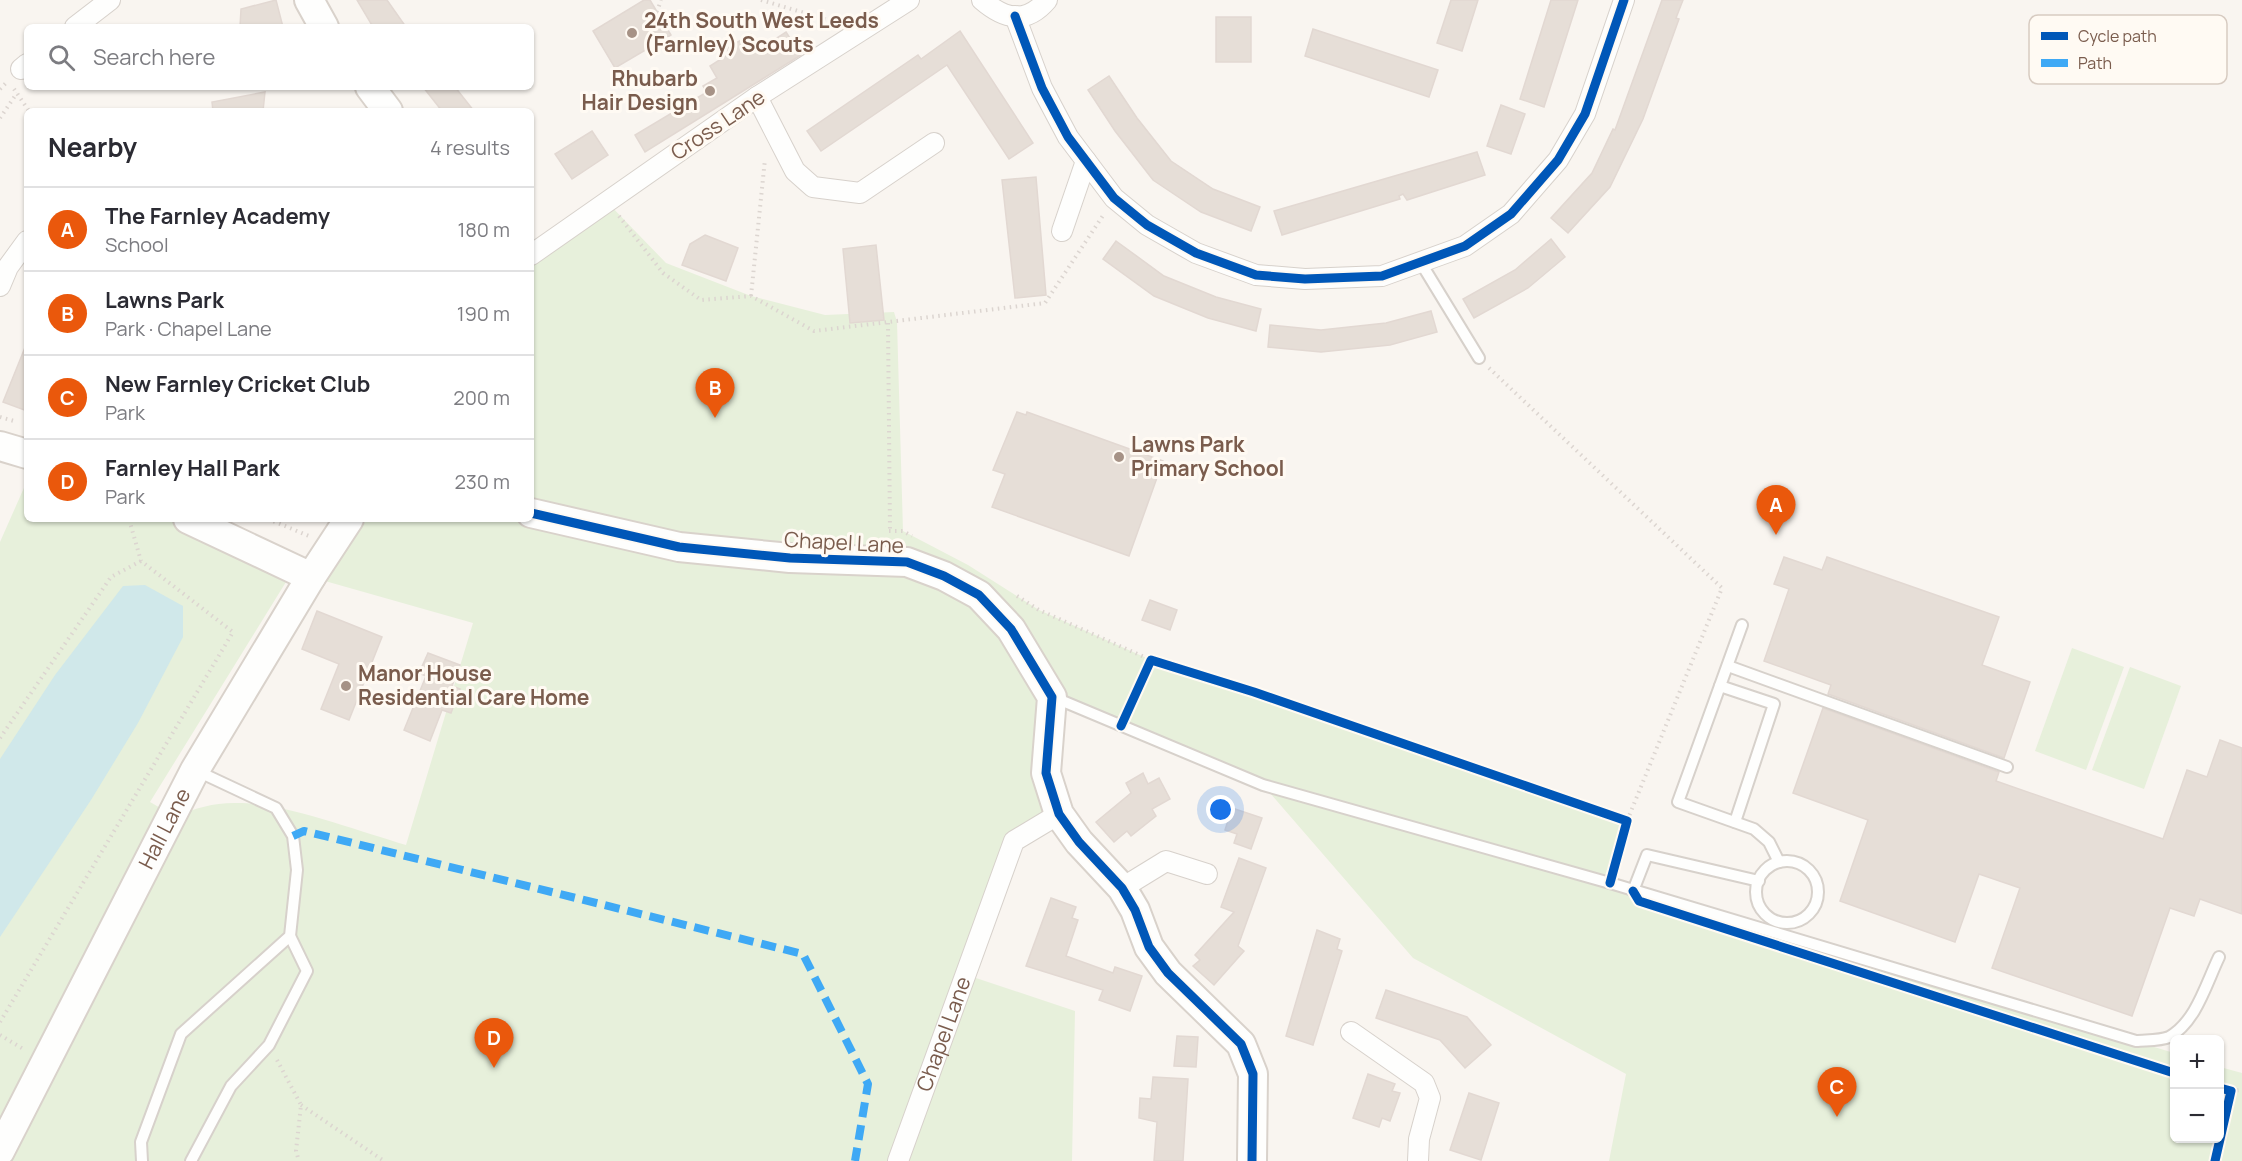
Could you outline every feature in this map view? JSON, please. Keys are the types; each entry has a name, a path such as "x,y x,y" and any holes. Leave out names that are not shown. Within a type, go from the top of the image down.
{"street":[{"path":"79,24 110,0"},
{"path":"309,0 322,24"},
{"name":"Cross Lane","path":"534,253 757,98 909,0"},
{"path":"982,0 998,14 1015,16 1031,15 1047,0"},
{"path":"1015,16 1042,88 1068,137 1114,198 1147,225 1196,253 1256,275 1305,279 1382,276 1465,246 1511,214 1558,160 1585,114 1624,0"},
{"path":"372,90 386,108"},
{"path":"757,98 795,171 813,187 860,193 934,143"},
{"path":"1062,231 1086,161"},
{"path":"0,286 8,267 24,245"},
{"path":"0,446 24,453"},
{"name":"Chapel Lane","path":"534,514 679,546 790,558 914,551 944,576 980,595 1011,629 1052,697"},
{"path":"194,522 311,577"},
{"name":"Hall Lane","path":"0,1151 195,770 311,577 347,522"},
{"path":"1052,697 1046,773 1059,814 1079,842 1122,888 1135,910 1149,947 1168,973 1241,1044 1253,1074 1252,1161"},
{"name":"Chapel Lane","path":"898,1161 1014,841 1059,814"},
{"path":"1122,888 1166,861 1207,874"},
{"path":"1351,1032 1424,1083 1430,1098 1419,1139 1418,1161"}],"lane":[{"path":"1421,262 1479,358"},
{"path":"1742,625 1678,802 1754,829 1769,842 1779,862"},
{"path":"1728,666 2007,766"},
{"path":"1720,686 1774,704 1734,822"},
{"path":"1052,697 1263,785 1634,891 2136,1041 2167,1038 2182,1027 2195,1008 2219,957"},
{"path":"191,1161 231,1086 269,1045 307,971 290,936 297,870 293,836 276,808 195,770"},
{"path":"1634,891 1647,855 1759,880"},
{"path":"1791,861 1803,866 1813,875 1818,887 1817,900 1811,912 1803,919 1792,923 1770,918 1757,900 1759,880 1768,868 1779,862 1791,861"},
{"path":"142,1161 141,1142 181,1034 290,936"}],"path":[{"path":"657,12 661,0"},
{"path":"761,0 832,21 857,33"},
{"path":"0,118 17,93"},
{"path":"751,296 769,120"},
{"path":"607,201 663,273 701,300 751,296 814,331 1045,303 1114,198"},
{"path":"888,323 889,531"},
{"path":"1479,358 1722,588 1627,821"},
{"path":"0,1022 233,632 141,561 130,522"},
{"path":"275,522 332,546"},
{"path":"889,531 914,551"},
{"path":"889,531 903,531 914,551"},
{"path":"0,738 111,577 141,561"},
{"path":"1012,593 1039,610 1151,660"},
{"path":"269,1045 301,1105 384,1161"},
{"path":"2231,1091 2242,1090"},
{"path":"299,1161 296,1151 301,1105"}],"green space":[{"path":"607,202 666,263 751,296 825,315 894,312 897,322 903,531 968,565 1039,610 1151,660 1254,692 1627,821 1610,882 2170,1052 2170,1143 2224,1143 2224,1068 2242,1073 2242,1161 1609,1161 1626,1074 1413,958 1263,785 1053,697 1059,814 1014,841 964,974 1075,1011 1072,1161 9,1161 0,1157 0,542 24,488 24,522 194,522 294,569 150,802 176,817 219,804 253,804 274,807 320,818 406,845 473,623 325,581 365,522 534,522 534,253"},
{"path":"2072,648 2124,667 2086,770 2035,751"},
{"path":"2130,667 2181,686 2144,789 2092,770"}],"water":[{"path":"145,585 183,606 183,637 138,723 91,800 0,937 0,759 55,675 123,586"}],"building":[{"path":"276,0 282,24 240,24 241,9"},
{"path":"357,0 387,0 404,24 371,24"},
{"name":"24th South West Leeds (Farnley) Scouts","path":"644,0 650,0 671,35 615,68 593,31"},
{"path":"1451,0 1478,0 1462,51 1437,43"},
{"path":"1551,0 1578,0 1544,107 1520,99"},
{"path":"1662,0 1683,0 1676,18 1679,19 1643,119 1610,187 1568,233 1551,218 1592,173 1613,129 1615,130"},
{"path":"1216,17 1251,17 1251,62 1216,62"},
{"path":"1313,29 1438,70 1429,97 1305,56"},
{"path":"960,31 1033,143 1009,159 947,65 821,151 807,131 918,55 921,59"},
{"path":"786,32 801,55 645,152 635,135 707,92 703,86 717,78 710,66 729,54 726,49 751,34 760,49"},
{"path":"1109,76 1137,118 1171,161 1213,189 1260,207 1251,231 1201,212 1153,180 1115,131 1088,90"},
{"path":"425,90 457,90 472,108 440,108"},
{"path":"265,92 263,108 213,108 212,102"},
{"path":"1501,105 1525,114 1511,154 1487,146"},
{"path":"592,131 608,155 572,179 555,154"},
{"path":"1477,152 1485,175 1407,200 1403,194 1399,196 1400,199 1282,235 1274,211"},
{"path":"1036,177 1046,295 1015,298 1002,180"},
{"path":"705,235 738,248 726,281 682,265 690,244"},
{"path":"1551,239 1565,257 1528,288 1474,318 1463,299 1515,270"},
{"path":"1116,241 1164,276 1216,297 1261,309 1256,331 1208,318 1154,296 1103,259"},
{"path":"876,245 884,320 850,323 843,249"},
{"path":"1431,311 1437,332 1390,345 1321,352 1268,347 1270,325 1321,330 1386,323"},
{"path":"24,350 24,410 3,402"},
{"path":"1017,412 1026,415 1027,412 1163,461 1129,556 992,507 1005,474 993,470"},
{"path":"1784,557 1822,570 1827,557 1999,617 1982,665 2030,682 2004,758 1828,694 1831,685 1764,661 1789,589 1774,584"},
{"path":"1150,600 1177,610 1170,630 1142,620"},
{"name":"Manor House Residential Care Home","path":"317,611 382,637 349,720 321,709 339,664 302,649"},
{"path":"428,653 460,665 452,686 460,689 451,713 442,710 430,741 404,730 426,676 419,673"},
{"path":"1823,708 1999,772 1996,781 2163,839 2187,770 2207,777 2220,740 2242,748 2242,914 2200,899 2194,916 2170,908 2132,1016 1992,968 2020,888 1979,874 1955,942 1840,901 1868,820 1793,793"},
{"path":"1143,773 1148,784 1159,778 1170,799 1152,809 1156,816 1131,836 1127,831 1114,842 1096,822 1131,793 1126,783"},
{"path":"1232,808 1262,818 1251,849 1234,843 1237,834 1225,830"},
{"path":"1239,858 1266,868 1238,946 1244,951 1214,985 1193,966 1200,960 1195,955 1234,912 1221,907"},
{"path":"1051,898 1076,907 1072,918 1078,920 1066,956 1113,973 1115,967 1142,976 1130,1011 1099,1000 1103,990 1026,966"},
{"path":"1317,930 1340,939 1337,949 1342,951 1313,1045 1286,1036"},
{"path":"1386,990 1467,1017 1491,1045 1465,1068 1440,1040 1376,1018"},
{"path":"1177,1036 1198,1037 1196,1067 1174,1066"},
{"path":"1368,1074 1395,1084 1392,1091 1400,1093 1390,1121 1382,1118 1379,1127 1353,1118"},
{"path":"1153,1077 1188,1079 1183,1161 1154,1161 1157,1122 1139,1118 1140,1098 1151,1099"},
{"path":"1469,1093 1499,1103 1481,1160 1450,1150"}],"marked path":[{"path":"293,836 304,831 803,954 868,1084 855,1161"}],"cycle path":[{"path":"1015,16 1042,88 1068,137 1114,198 1147,225 1196,253 1256,275 1305,279 1382,276 1465,246 1511,214 1558,160 1585,114 1624,0"},
{"path":"534,514 679,547 790,558 907,562 944,576 979,595 1011,629 1052,697 1046,773 1059,814 1079,842 1122,888 1135,910 1149,947 1168,973 1241,1044 1253,1074 1252,1161"},
{"path":"1121,726 1151,660 1254,692 1627,821 1610,883"},
{"path":"1633,891 1639,901 2170,1072"},
{"path":"2215,1161 2231,1091 2224,1089"}],"place":[{"name":"24th South West Leeds (Farnley) Scouts","path":"632,33"},
{"name":"Rhubarb Hair Design","path":"710,91"},
{"name":"Lawns Park","path":"715,418"},
{"name":"Lawns Park Primary School","path":"1119,457"},
{"name":"The Farnley Academy","path":"1776,535"},
{"name":"Manor House Residential Care Home","path":"346,686"},
{"name":"Farnley Hall Park","path":"494,1068"},
{"name":"New Farnley Cricket Club","path":"1837,1117"}]}
